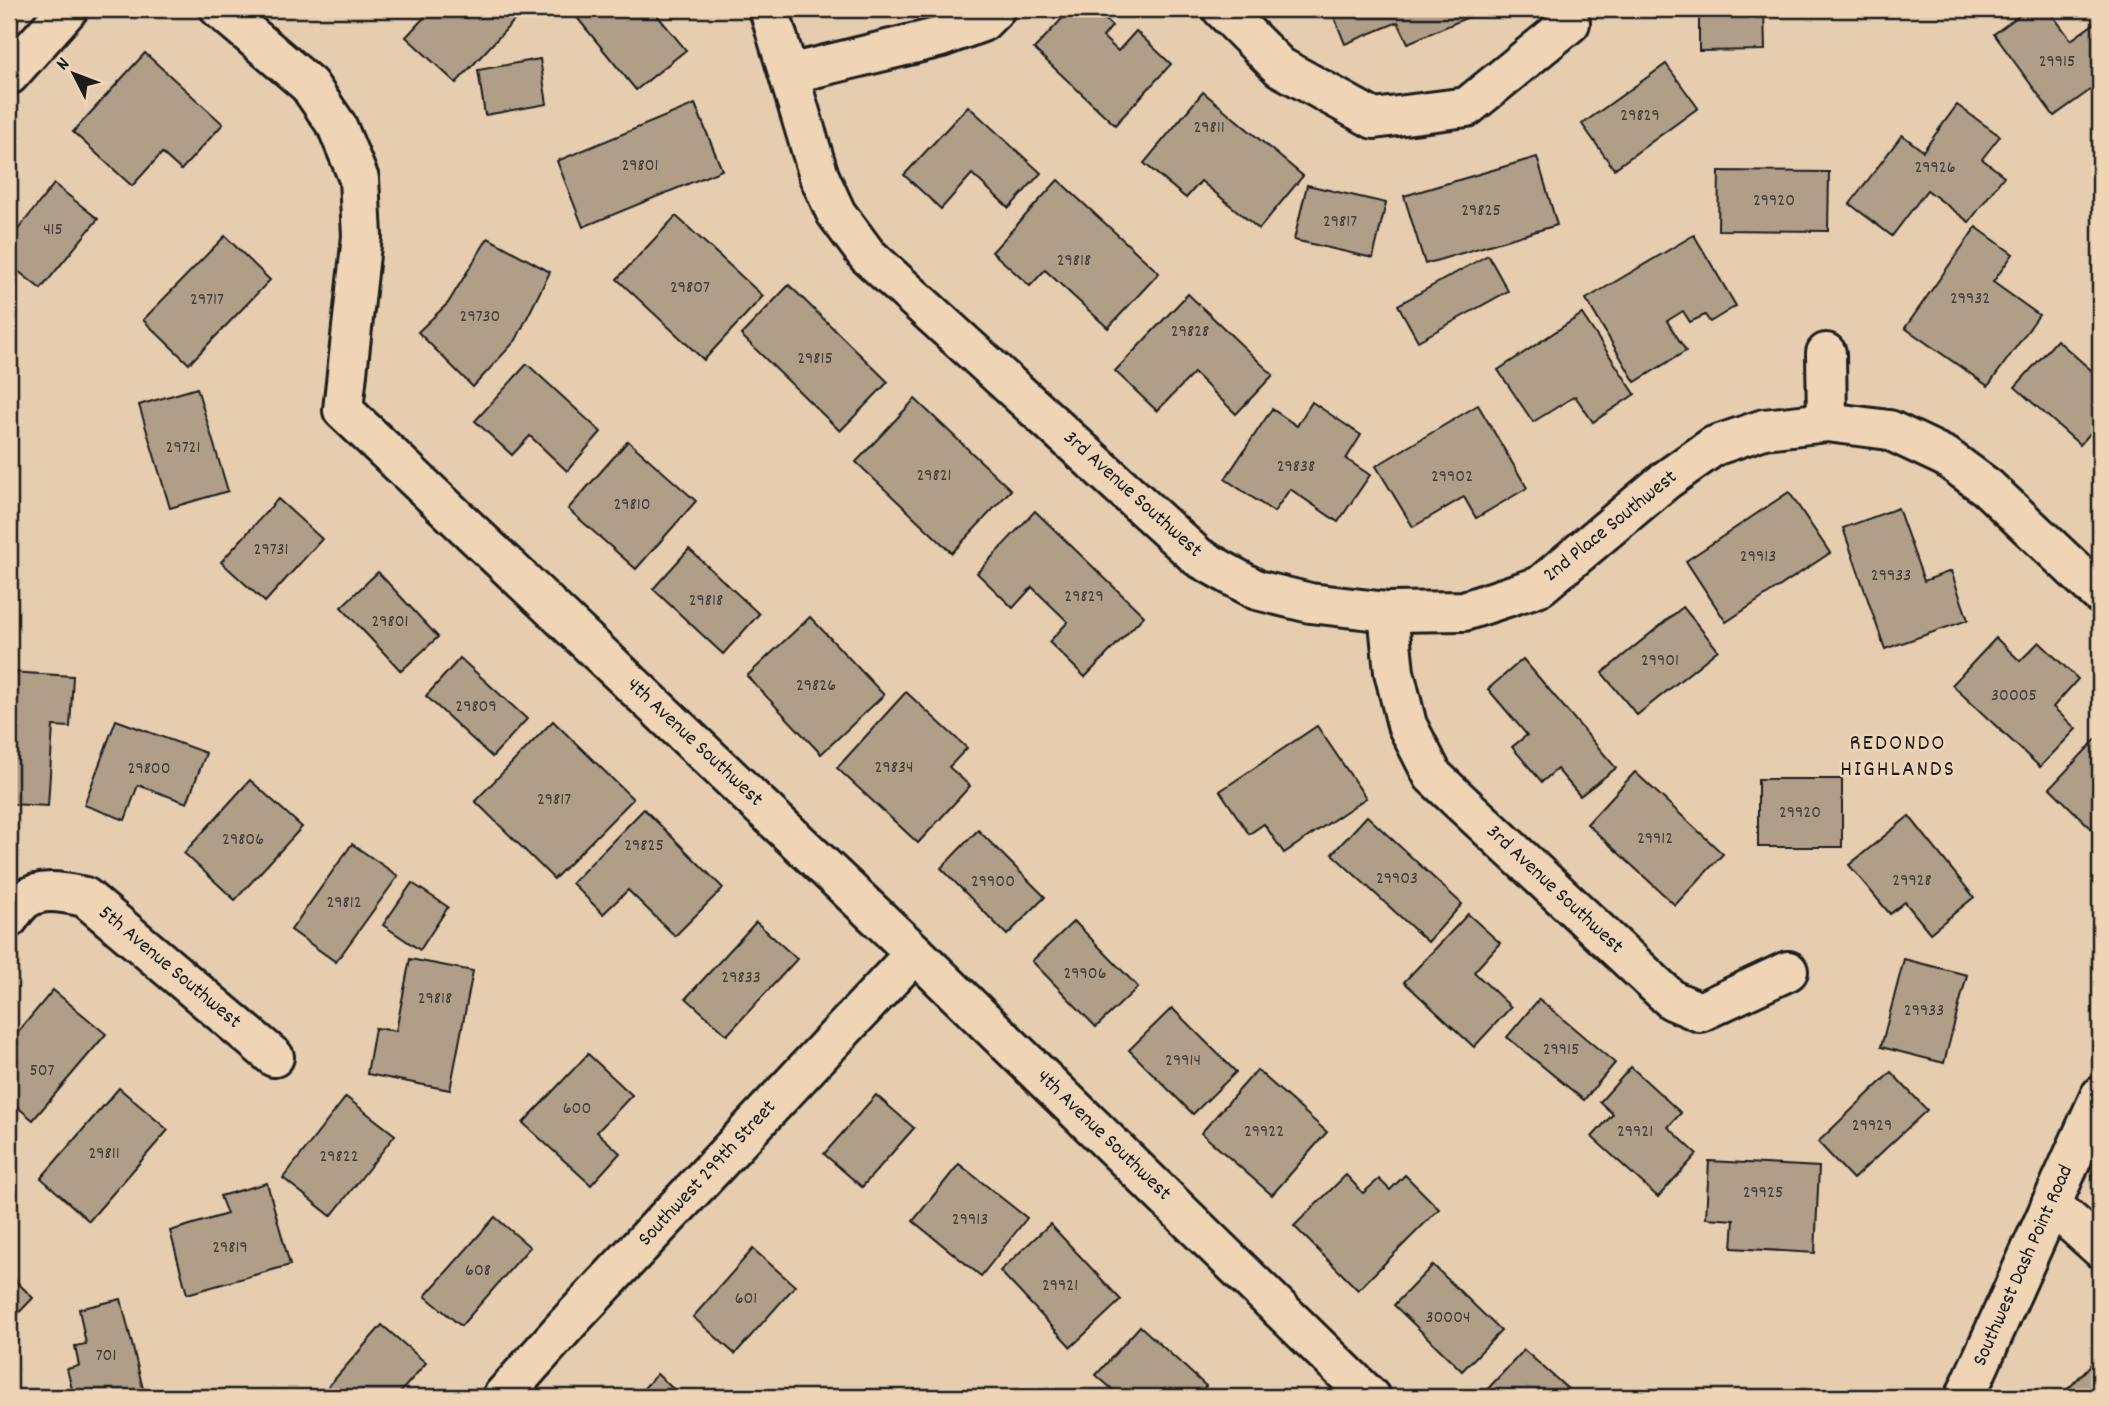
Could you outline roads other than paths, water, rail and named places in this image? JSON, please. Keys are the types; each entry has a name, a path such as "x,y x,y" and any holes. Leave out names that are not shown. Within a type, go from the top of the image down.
{"street":[{"path":"9,75 68,9"},
{"name":"4th Avenue Southwest","path":"220,9 309,85 337,126 359,179 362,236 342,410 915,953 1370,1397"},
{"name":"3rd Avenue Southwest","path":"769,9 819,176 836,213 867,256 1198,557 1257,590 1310,603 1388,612 1394,672 1407,725 1433,776 1672,1000 1700,1012 1788,971"},
{"path":"789,74 941,37 982,22 995,9"},
{"path":"1222,9 1280,67 1374,119 1467,107 1570,23"},
{"path":"1826,354 1827,422"},
{"name":"2nd Place Southwest","path":"1388,612 1464,611 1540,586 1665,480 1714,446 1764,429 1827,422 1889,430 1946,457 1988,488 2100,594"},
{"name":"5th Avenue Southwest","path":"9,918 24,900 40,893 59,891 85,897 274,1057"},
{"name":"Southwest 299th Street","path":"502,1397 915,953"},
{"name":"Southwest Dash Point Road","path":"1965,1397 2100,1096"},
{"path":"2051,1204 2100,1248"}],"district":[{"name":"REDONDO HIGHLANDS","path":"1898,757"}]}
